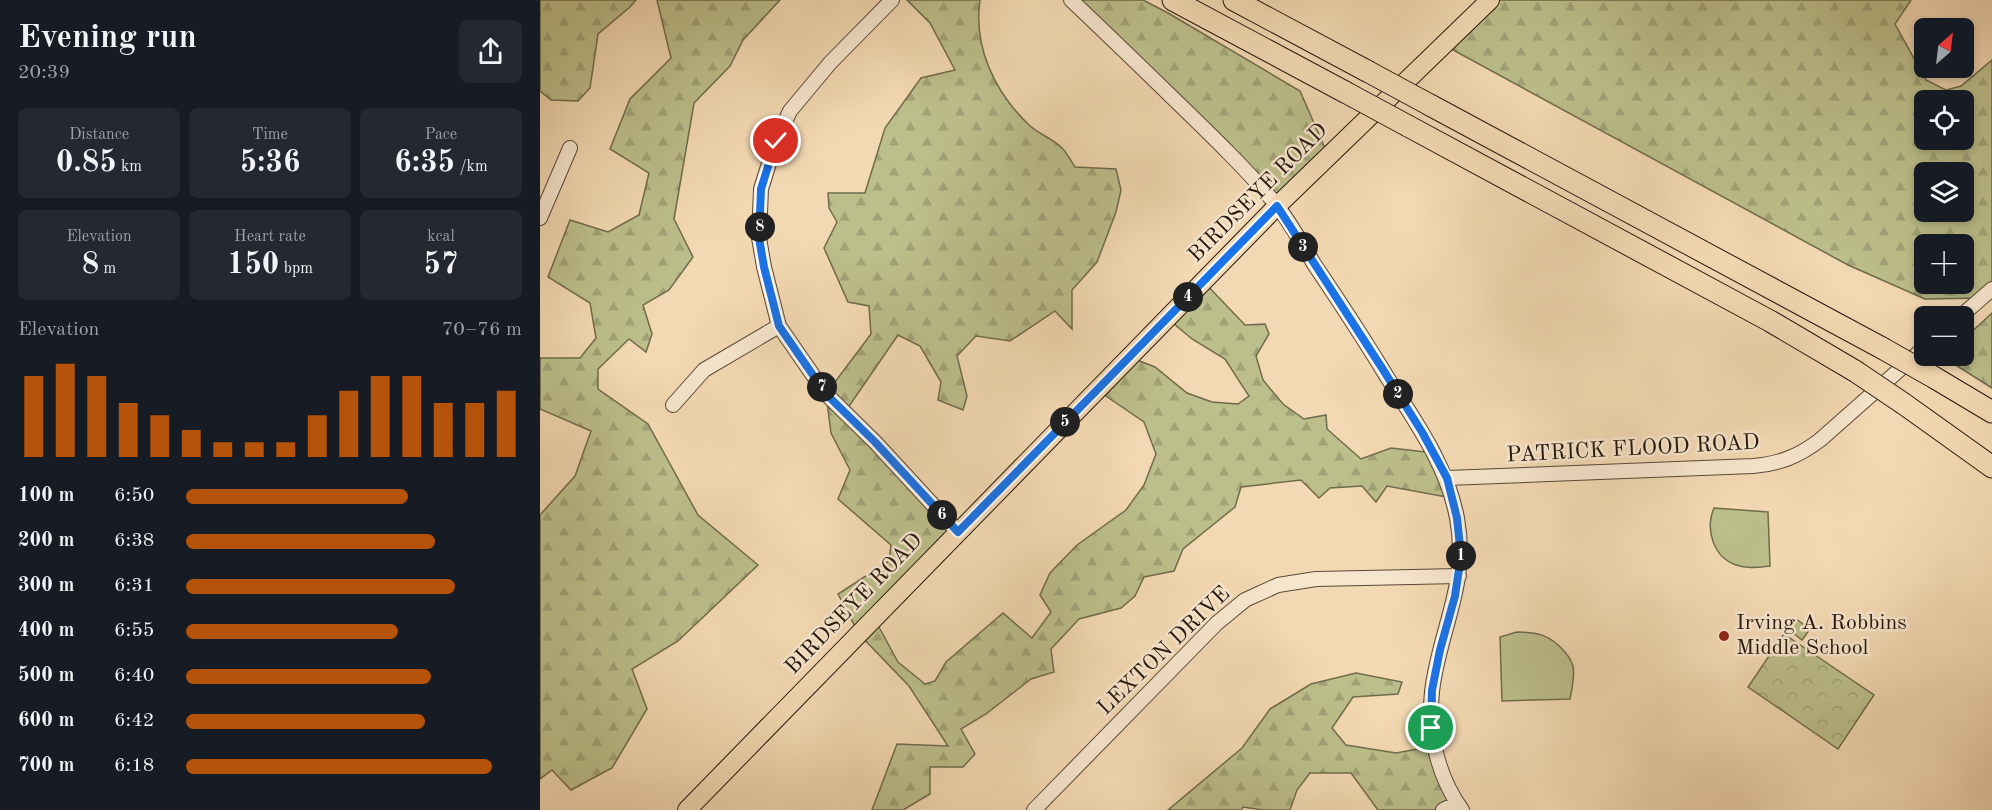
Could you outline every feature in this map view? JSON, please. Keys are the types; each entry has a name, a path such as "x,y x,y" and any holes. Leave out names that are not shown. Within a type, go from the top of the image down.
{"highway":[{"path":"1173,0 1770,321 1855,371 1992,467"},
{"path":"1234,0 1882,348 1992,412"}],"main road":[{"name":"BIRDSEYE ROAD","path":"687,810 1277,206 1490,0"}],"street":[{"path":"892,0 830,63 790,111 776,141 761,189 759,238 779,326 826,394 875,442 958,532"},
{"path":"1071,0 1228,152 1277,206 1382,368 1422,432 1447,478 1458,528 1461,556 1459,576 1435,672 1430,707 1431,728 1440,766 1460,806 1443,810"},
{"path":"540,218 570,148"},
{"path":"1972,306 1992,289"},
{"path":"673,405 704,370 779,326"},
{"name":"PATRICK FLOOD ROAD","path":"1447,478 1753,466 1783,461 1809,449 1914,357"},
{"name":"LEXTON DRIVE","path":"1034,810 1217,623 1245,600 1278,585 1316,579 1459,576"}],"green space":[{"path":"540,0 636,0 598,34 590,88 578,101 551,100 540,91"},
{"path":"657,0 780,0 743,40 730,66 694,103 674,219 693,257 669,290 643,305 652,334 646,352 629,339 598,369 598,389 648,424 698,515 758,565 678,641 632,669 647,709 612,768 571,790 552,770 540,779 540,515 575,476 591,431 540,409 540,358 580,358 596,338 590,303 548,277 570,220 608,232 639,215 649,173 610,149 630,99 671,58"},
{"path":"907,0 980,0 980,35 983,51 996,83 1006,98 1028,124 1062,148 1075,167 1116,169 1121,190 1116,212 1097,262 1072,290 1072,329 1055,311 1010,341 976,336 957,356 967,396 963,410 938,400 941,382 920,346 898,335 845,412 958,532 874,618 898,662 925,684 935,681 946,662 1003,613 1032,638 1051,612 1040,595 1050,573 1077,545 1126,510 1144,485 1156,454 1144,422 1097,390 1129,357 1155,367 1187,393 1212,402 1238,404 1249,396 1225,359 1192,339 1167,318 1203,281 1245,325 1265,324 1269,334 1256,356 1263,380 1283,404 1304,419 1326,415 1327,429 1361,459 1391,448 1434,453 1452,498 1387,486 1376,502 1362,486 1330,488 1319,498 1301,480 1241,487 1235,507 1183,549 1174,571 1144,577 1135,596 1121,608 1079,619 1051,649 1054,672 1031,679 986,714 961,729 975,754 963,767 930,767 930,794 903,810 872,810 897,744 948,746 909,686 859,634 838,594 889,561 891,545 838,499 850,470 831,433 826,394 871,334 869,306 848,302 824,248 837,222 829,208 828,193 865,193 885,128 921,78 955,70 930,23"},
{"path":"1071,0 1143,0 1300,91 1328,155 1277,206"},
{"path":"1490,0 1911,0 1895,24 1914,58 1914,78 1925,78 1946,90 1961,86 1971,78 1974,78 1974,75 1992,60 1992,289 1981,298 1925,299 1848,265 1444,45"},
{"path":"1992,313 1992,388 1957,366 1974,366 1974,330"},
{"path":"1714,508 1768,512 1770,566 1740,566 1722,556 1711,533 1711,516"},
{"path":"1796,619 1810,629 1802,640 1788,629"},
{"path":"1517,632 1537,634 1548,638 1566,654 1574,670 1570,699 1502,701 1500,637"},
{"path":"1784,634 1874,695 1838,749 1748,687"},
{"path":"1356,673 1402,682 1398,694 1353,697 1332,728 1346,745 1396,753 1434,746 1462,810 1378,810 1351,773 1310,773 1297,790 1290,810 1243,807 1241,810 1168,810 1242,748 1270,709 1311,684"}],"place":[{"name":"Irving A. Robbins Middle School","path":"1724,636"}],"route":[{"path":"776,141 761,189 759,238 779,326 826,394 875,442 958,532 1277,206 1422,432 1447,478 1457,518 1461,556 1455,596 1435,672 1430,707 1431,728"}]}
